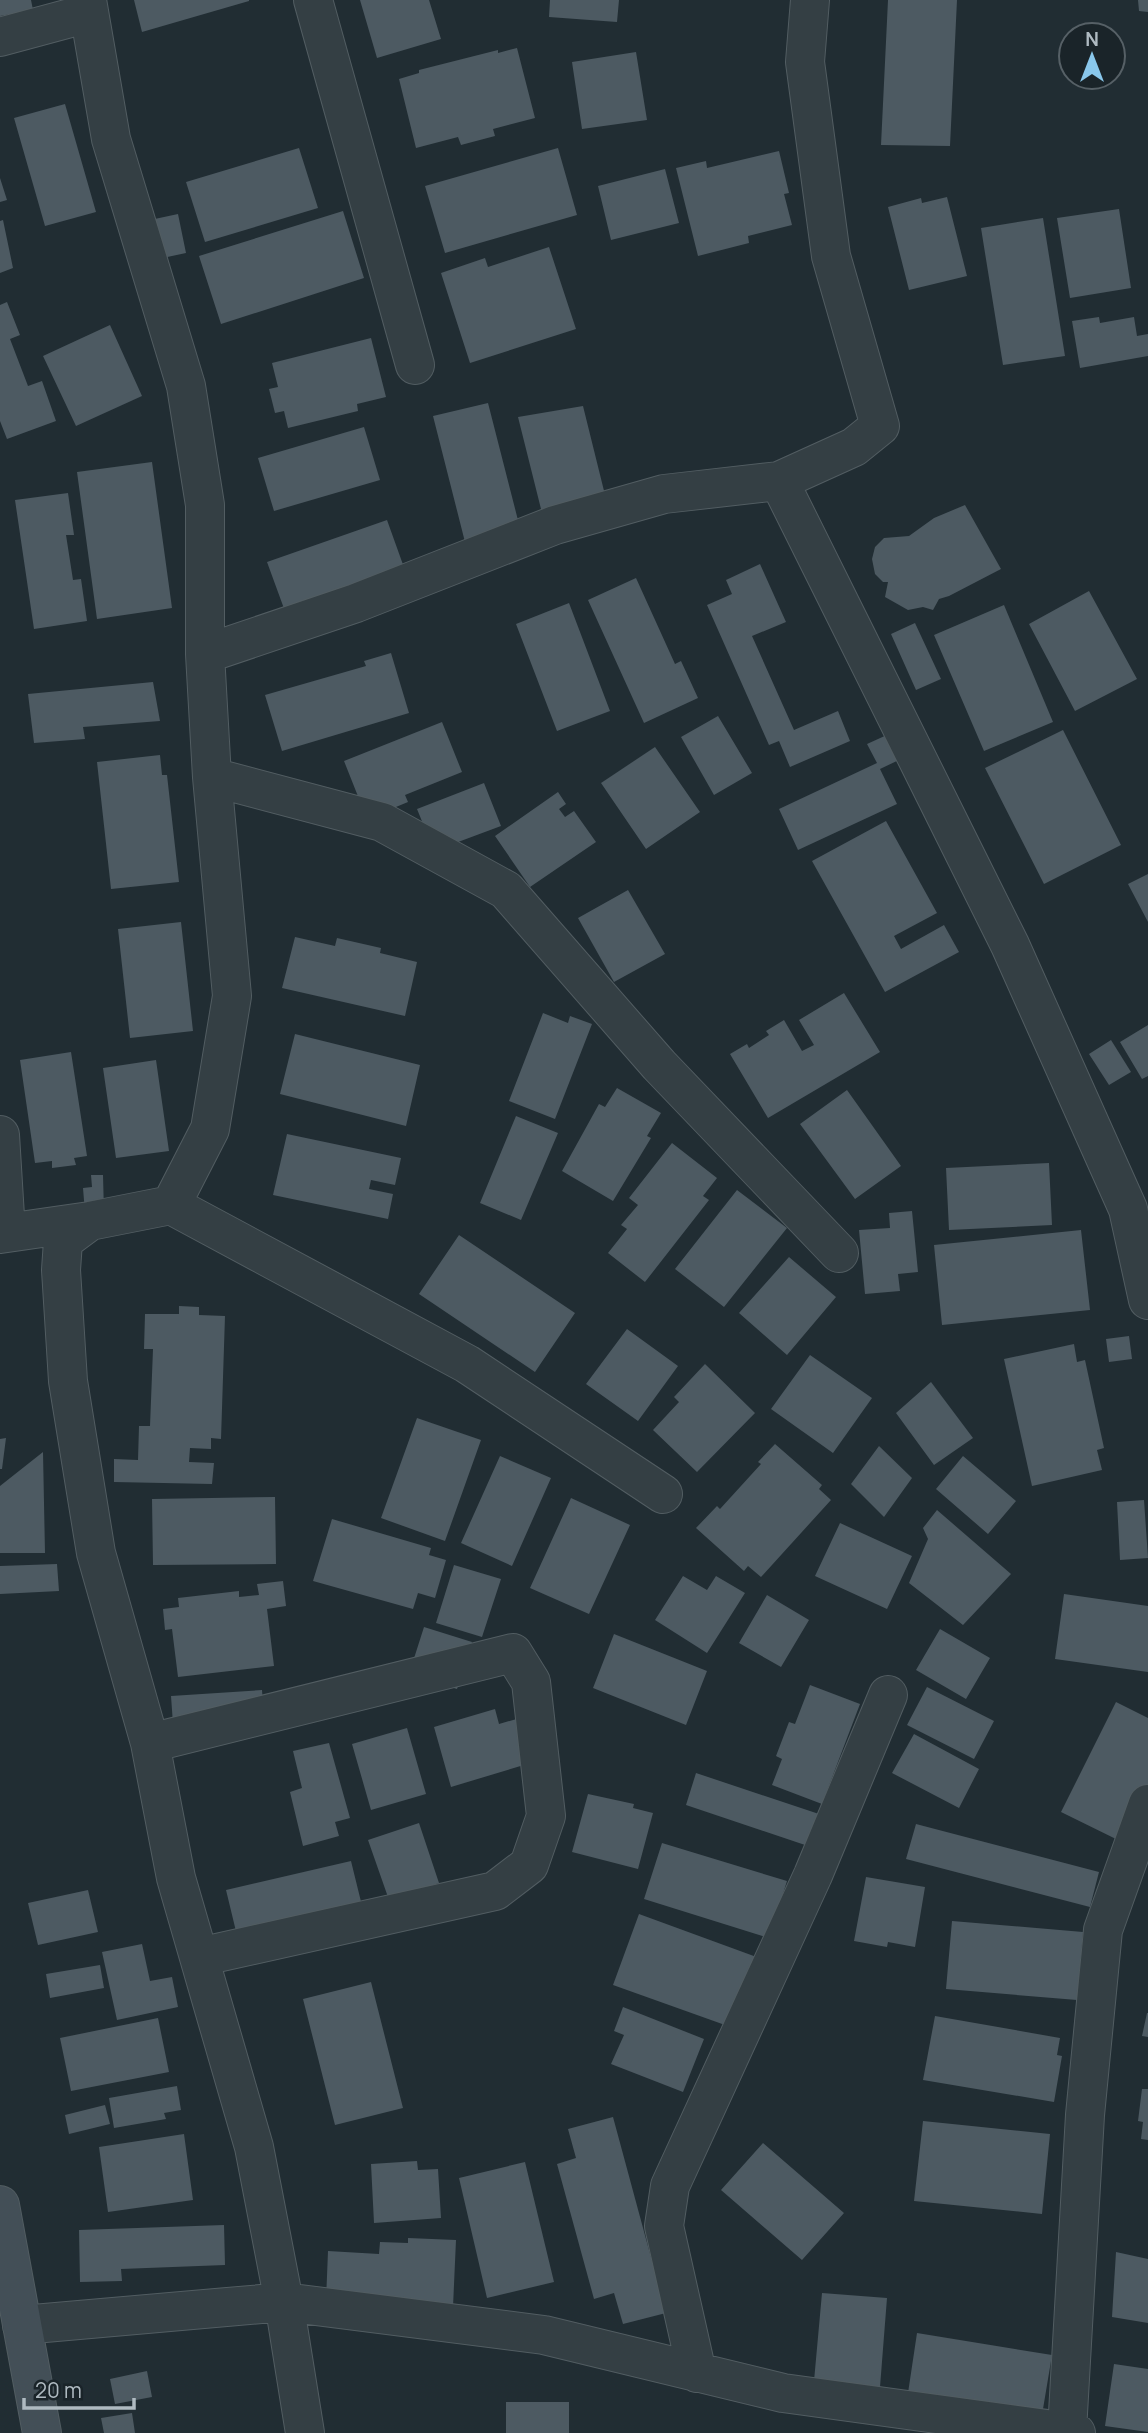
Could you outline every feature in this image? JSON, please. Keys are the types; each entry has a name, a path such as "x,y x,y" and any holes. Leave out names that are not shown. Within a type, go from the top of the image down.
{"main road":[{"path":"0,2205 42,2433"}],"street":[{"path":"313,0 415,365"},
{"path":"205,654 356,603 555,525 664,494 779,481 854,447 880,426 831,256 805,62 810,0"},
{"path":"0,37 88,7 111,139 186,386 205,505 205,654 212,777 232,996 210,1129 171,1205"},
{"path":"779,481 1010,945 1128,1209 1148,1300"},
{"path":"212,777 382,822 506,890 659,1065 839,1253"},
{"path":"0,1135 3,1234 171,1205 467,1364 663,1494"},
{"path":"90,1221 63,1241 61,1270 68,1381 96,1553 150,1743 176,1878 254,2147 284,2302 305,2433"},
{"path":"150,1743 513,1653 531,1682 546,1816 529,1865 495,1891 199,1957"},
{"path":"697,2373 664,2226 670,2186 813,1875 888,1695"},
{"path":"22,2325 284,2302 544,2335 783,2393 1072,2432 1085,2115 1103,1930 1148,1804"}],"building":[{"path":"0,0 31,0 33,10 0,16"},
{"path":"134,0 249,0 249,1 142,32"},
{"path":"360,0 429,0 441,39 377,58"},
{"path":"550,0 619,0 617,22 549,17"},
{"path":"888,0 957,0 950,146 881,145"},
{"path":"1138,0 1148,0 1148,12 1139,11"},
{"path":"517,48 535,118 493,129 495,136 461,145 458,137 416,148 399,79 419,73 419,70 498,50 498,53"},
{"path":"636,52 647,120 582,129 572,62"},
{"path":"65,104 96,212 45,226 14,118"},
{"path":"299,148 318,208 205,242 186,182"},
{"path":"558,148 577,215 445,253 425,186"},
{"path":"779,151 789,193 784,194 792,225 748,236 749,243 698,256 676,168 706,161 707,168"},
{"path":"665,169 679,223 611,240 598,186"},
{"path":"0,178 7,200 0,202"},
{"path":"947,197 967,276 909,290 888,207 921,198 922,203"},
{"path":"1119,209 1131,288 1070,298 1057,218"},
{"path":"343,211 364,278 221,324 199,256"},
{"path":"178,214 186,253 158,259 150,220"},
{"path":"1043,218 1065,356 1003,365 981,228"},
{"path":"3,220 13,268 0,273 0,221"},
{"path":"549,247 576,329 470,363 441,273 485,258 488,267"},
{"path":"7,302 20,335 10,339 28,386 42,381 56,421 7,439 0,421 0,305"},
{"path":"1099,317 1100,323 1134,317 1137,336 1148,334 1148,356 1080,368 1072,321"},
{"path":"110,325 142,396 76,426 43,356"},
{"path":"371,338 386,397 357,404 358,411 288,428 284,411 275,413 269,389 278,387 272,363"},
{"path":"488,403 520,528 465,542 433,416"},
{"path":"583,406 608,507 544,521 518,417"},
{"path":"364,427 380,480 274,511 258,458"},
{"path":"152,462 172,608 97,619 77,472"},
{"path":"68,493 74,535 66,535 73,580 81,579 87,621 34,629 15,500"},
{"path":"965,505 1001,569 939,599 933,610 923,607 908,610 885,597 888,582 883,582 875,574 872,559 875,547 884,538 909,536 934,518"},
{"path":"387,520 406,573 286,614 267,562"},
{"path":"760,564 786,622 752,636 794,730 838,711 850,741 790,767 779,741 769,745 707,605 732,594 726,580"},
{"path":"636,578 675,664 681,661 698,698 644,723 588,600"},
{"path":"1089,591 1137,679 1075,711 1029,624"},
{"path":"569,603 610,711 557,731 516,624"},
{"path":"1004,605 1053,722 984,751 934,635"},
{"path":"915,623 941,679 916,690 891,634"},
{"path":"391,653 409,713 282,751 265,695 366,666 364,661"},
{"path":"153,682 160,721 83,727 85,739 34,743 28,694"},
{"path":"718,716 752,773 714,795 681,737"},
{"path":"442,722 462,772 405,795 408,802 367,819 344,761"},
{"path":"1063,730 1121,845 1044,884 985,768"},
{"path":"889,734 901,759 880,769 897,804 798,850 779,809 877,763 867,744"},
{"path":"655,747 700,812 646,849 601,783"},
{"path":"160,755 162,775 167,775 179,882 111,889 97,762"},
{"path":"484,783 501,826 434,851 417,809"},
{"path":"558,792 566,804 559,809 565,817 574,811 596,842 530,887 495,836"},
{"path":"886,821 937,913 894,936 901,949 944,925 959,952 885,992 812,861"},
{"path":"1148,874 1148,922 1128,884"},
{"path":"628,890 665,954 614,982 578,918"},
{"path":"181,922 193,1031 130,1038 118,929"},
{"path":"295,937 335,946 337,938 381,948 380,953 417,962 405,1016 282,988"},
{"path":"844,993 880,1052 768,1118 730,1054 747,1044 749,1048 769,1035 766,1031 784,1020 802,1051 814,1045 799,1020"},
{"path":"543,1013 568,1023 570,1016 592,1024 555,1119 509,1101"},
{"path":"1148,1025 1148,1076 1142,1079 1120,1042"},
{"path":"295,1034 420,1065 406,1126 280,1094"},
{"path":"1111,1040 1131,1072 1109,1085 1089,1054"},
{"path":"71,1052 87,1156 74,1158 76,1165 52,1168 52,1161 35,1163 20,1060"},
{"path":"156,1060 169,1151 116,1158 103,1068"},
{"path":"617,1088 661,1113 647,1136 651,1138 613,1201 562,1171 599,1104 605,1107"},
{"path":"847,1090 901,1166 855,1199 800,1124"},
{"path":"516,1116 558,1133 521,1220 480,1203"},
{"path":"287,1134 401,1158 395,1185 371,1180 369,1189 393,1194 388,1219 273,1195"},
{"path":"672,1143 717,1178 703,1196 709,1200 645,1282 608,1253 627,1229 621,1225 638,1205 629,1198"},
{"path":"1049,1163 1052,1225 949,1230 946,1168"},
{"path":"91,1175 103,1175 104,1212 85,1213 83,1188 92,1187"},
{"path":"737,1190 787,1228 724,1307 675,1269"},
{"path":"912,1211 918,1272 898,1274 900,1291 865,1294 859,1230 890,1228 889,1213"},
{"path":"1081,1230 1090,1310 942,1325 934,1245"},
{"path":"459,1235 575,1313 535,1372 419,1294"},
{"path":"789,1257 836,1297 787,1355 739,1313"},
{"path":"179,1306 199,1307 199,1315 225,1316 221,1439 211,1438 211,1449 190,1448 189,1462 214,1463 212,1484 114,1482 114,1459 138,1460 139,1426 150,1426 153,1349 144,1349 145,1314 179,1314"},
{"path":"627,1329 678,1366 638,1421 586,1384"},
{"path":"1129,1336 1132,1359 1109,1362 1106,1339"},
{"path":"1074,1344 1077,1362 1085,1360 1104,1448 1097,1450 1102,1470 1032,1486 1004,1359"},
{"path":"810,1355 872,1398 833,1453 771,1409"},
{"path":"705,1364 755,1413 697,1472 653,1430 679,1402 674,1397"},
{"path":"931,1382 973,1438 934,1465 896,1413"},
{"path":"417,1418 481,1440 445,1541 381,1518"},
{"path":"6,1438 2,1469 0,1469 0,1439"},
{"path":"775,1444 822,1485 819,1489 831,1500 761,1577 748,1566 744,1571 696,1528 717,1506 720,1509 761,1464 758,1462"},
{"path":"879,1446 912,1478 884,1517 851,1484"},
{"path":"43,1452 45,1553 0,1553 0,1486"},
{"path":"500,1456 551,1478 512,1566 461,1543"},
{"path":"963,1456 1016,1501 988,1534 936,1489"},
{"path":"275,1497 276,1564 153,1565 152,1499"},
{"path":"571,1498 630,1525 589,1614 530,1588"},
{"path":"1144,1500 1148,1558 1120,1560 1117,1502"},
{"path":"937,1510 1011,1574 963,1625 909,1583 928,1539 923,1528"},
{"path":"332,1519 431,1548 429,1555 446,1560 435,1598 418,1593 413,1609 313,1581"},
{"path":"840,1523 912,1556 887,1609 815,1576"},
{"path":"57,1564 59,1591 0,1594 0,1566"},
{"path":"454,1565 501,1579 482,1637 436,1623"},
{"path":"683,1576 707,1590 716,1576 745,1593 707,1653 655,1620"},
{"path":"283,1581 286,1606 267,1609 274,1666 178,1677 172,1629 165,1630 163,1609 179,1607 178,1598 239,1591 239,1597 259,1595 257,1584"},
{"path":"1064,1594 1148,1606 1148,1672 1055,1659"},
{"path":"767,1595 809,1620 781,1667 739,1643"},
{"path":"424,1627 472,1642 457,1689 409,1674"},
{"path":"940,1629 990,1658 966,1699 916,1670"},
{"path":"614,1634 707,1671 686,1725 593,1688"},
{"path":"810,1685 860,1704 822,1804 772,1785 782,1759 776,1756 789,1722 795,1724"},
{"path":"927,1687 994,1721 974,1759 907,1725"},
{"path":"262,1690 265,1730 174,1738 171,1696"},
{"path":"1116,1702 1148,1718 1148,1785 1120,1841 1061,1812"},
{"path":"495,1709 499,1724 520,1718 534,1762 451,1787 434,1727"},
{"path":"407,1728 426,1794 371,1810 352,1744"},
{"path":"914,1734 979,1769 959,1808 892,1773"},
{"path":"329,1743 350,1818 335,1822 339,1836 303,1846 290,1792 302,1788 293,1751"},
{"path":"696,1773 822,1815 811,1847 686,1805"},
{"path":"588,1794 634,1804 633,1808 653,1813 638,1869 572,1852"},
{"path":"419,1823 439,1883 389,1900 368,1840"},
{"path":"916,1824 1099,1872 1090,1907 906,1859"},
{"path":"662,1843 787,1881 769,1938 644,1899"},
{"path":"351,1861 366,1922 241,1952 226,1890"},
{"path":"866,1877 925,1887 915,1947 888,1942 887,1947 854,1941"},
{"path":"88,1890 98,1932 38,1945 28,1903"},
{"path":"639,1914 765,1960 739,2030 613,1985"},
{"path":"952,1921 1083,1932 1077,2000 946,1989"},
{"path":"142,1944 150,1981 172,1977 178,2007 117,2020 102,1952"},
{"path":"100,1965 104,1988 50,1998 46,1974"},
{"path":"371,1982 403,2108 335,2125 303,1999"},
{"path":"623,2007 704,2039 683,2092 611,2064 624,2035 614,2031"},
{"path":"1148,2013 1148,2037 1142,2036"},
{"path":"935,2016 1060,2038 1057,2055 1062,2056 1054,2102 923,2080"},
{"path":"158,2018 169,2072 71,2091 60,2038"},
{"path":"177,2086 181,2110 164,2113 166,2119 114,2128 109,2098"},
{"path":"1142,2089 1148,2089 1148,2140 1141,2139 1143,2122 1138,2121"},
{"path":"105,2105 110,2124 69,2134 65,2115"},
{"path":"613,2117 666,2313 623,2324 614,2293 594,2299 557,2164 576,2158 568,2129"},
{"path":"923,2121 1050,2134 1042,2214 914,2201"},
{"path":"184,2134 193,2200 108,2212 99,2147"},
{"path":"763,2143 844,2213 802,2260 721,2190"},
{"path":"417,2161 418,2170 438,2169 441,2218 374,2223 371,2164"},
{"path":"525,2162 554,2282 487,2298 459,2178"},
{"path":"224,2225 225,2265 121,2269 122,2281 80,2282 79,2230"},
{"path":"408,2238 456,2240 453,2307 326,2301 328,2251 379,2254 380,2242 408,2243"},
{"path":"1116,2252 1148,2259 1148,2323 1112,2317"},
{"path":"822,2293 887,2298 880,2387 814,2381"},
{"path":"917,2333 1052,2355 1042,2415 908,2393"},
{"path":"1114,2364 1148,2369 1148,2432 1105,2426"},
{"path":"147,2371 152,2397 115,2404 110,2379"},
{"path":"506,2402 569,2402 569,2433 506,2433"},
{"path":"132,2413 135,2433 104,2433 101,2418"}]}
